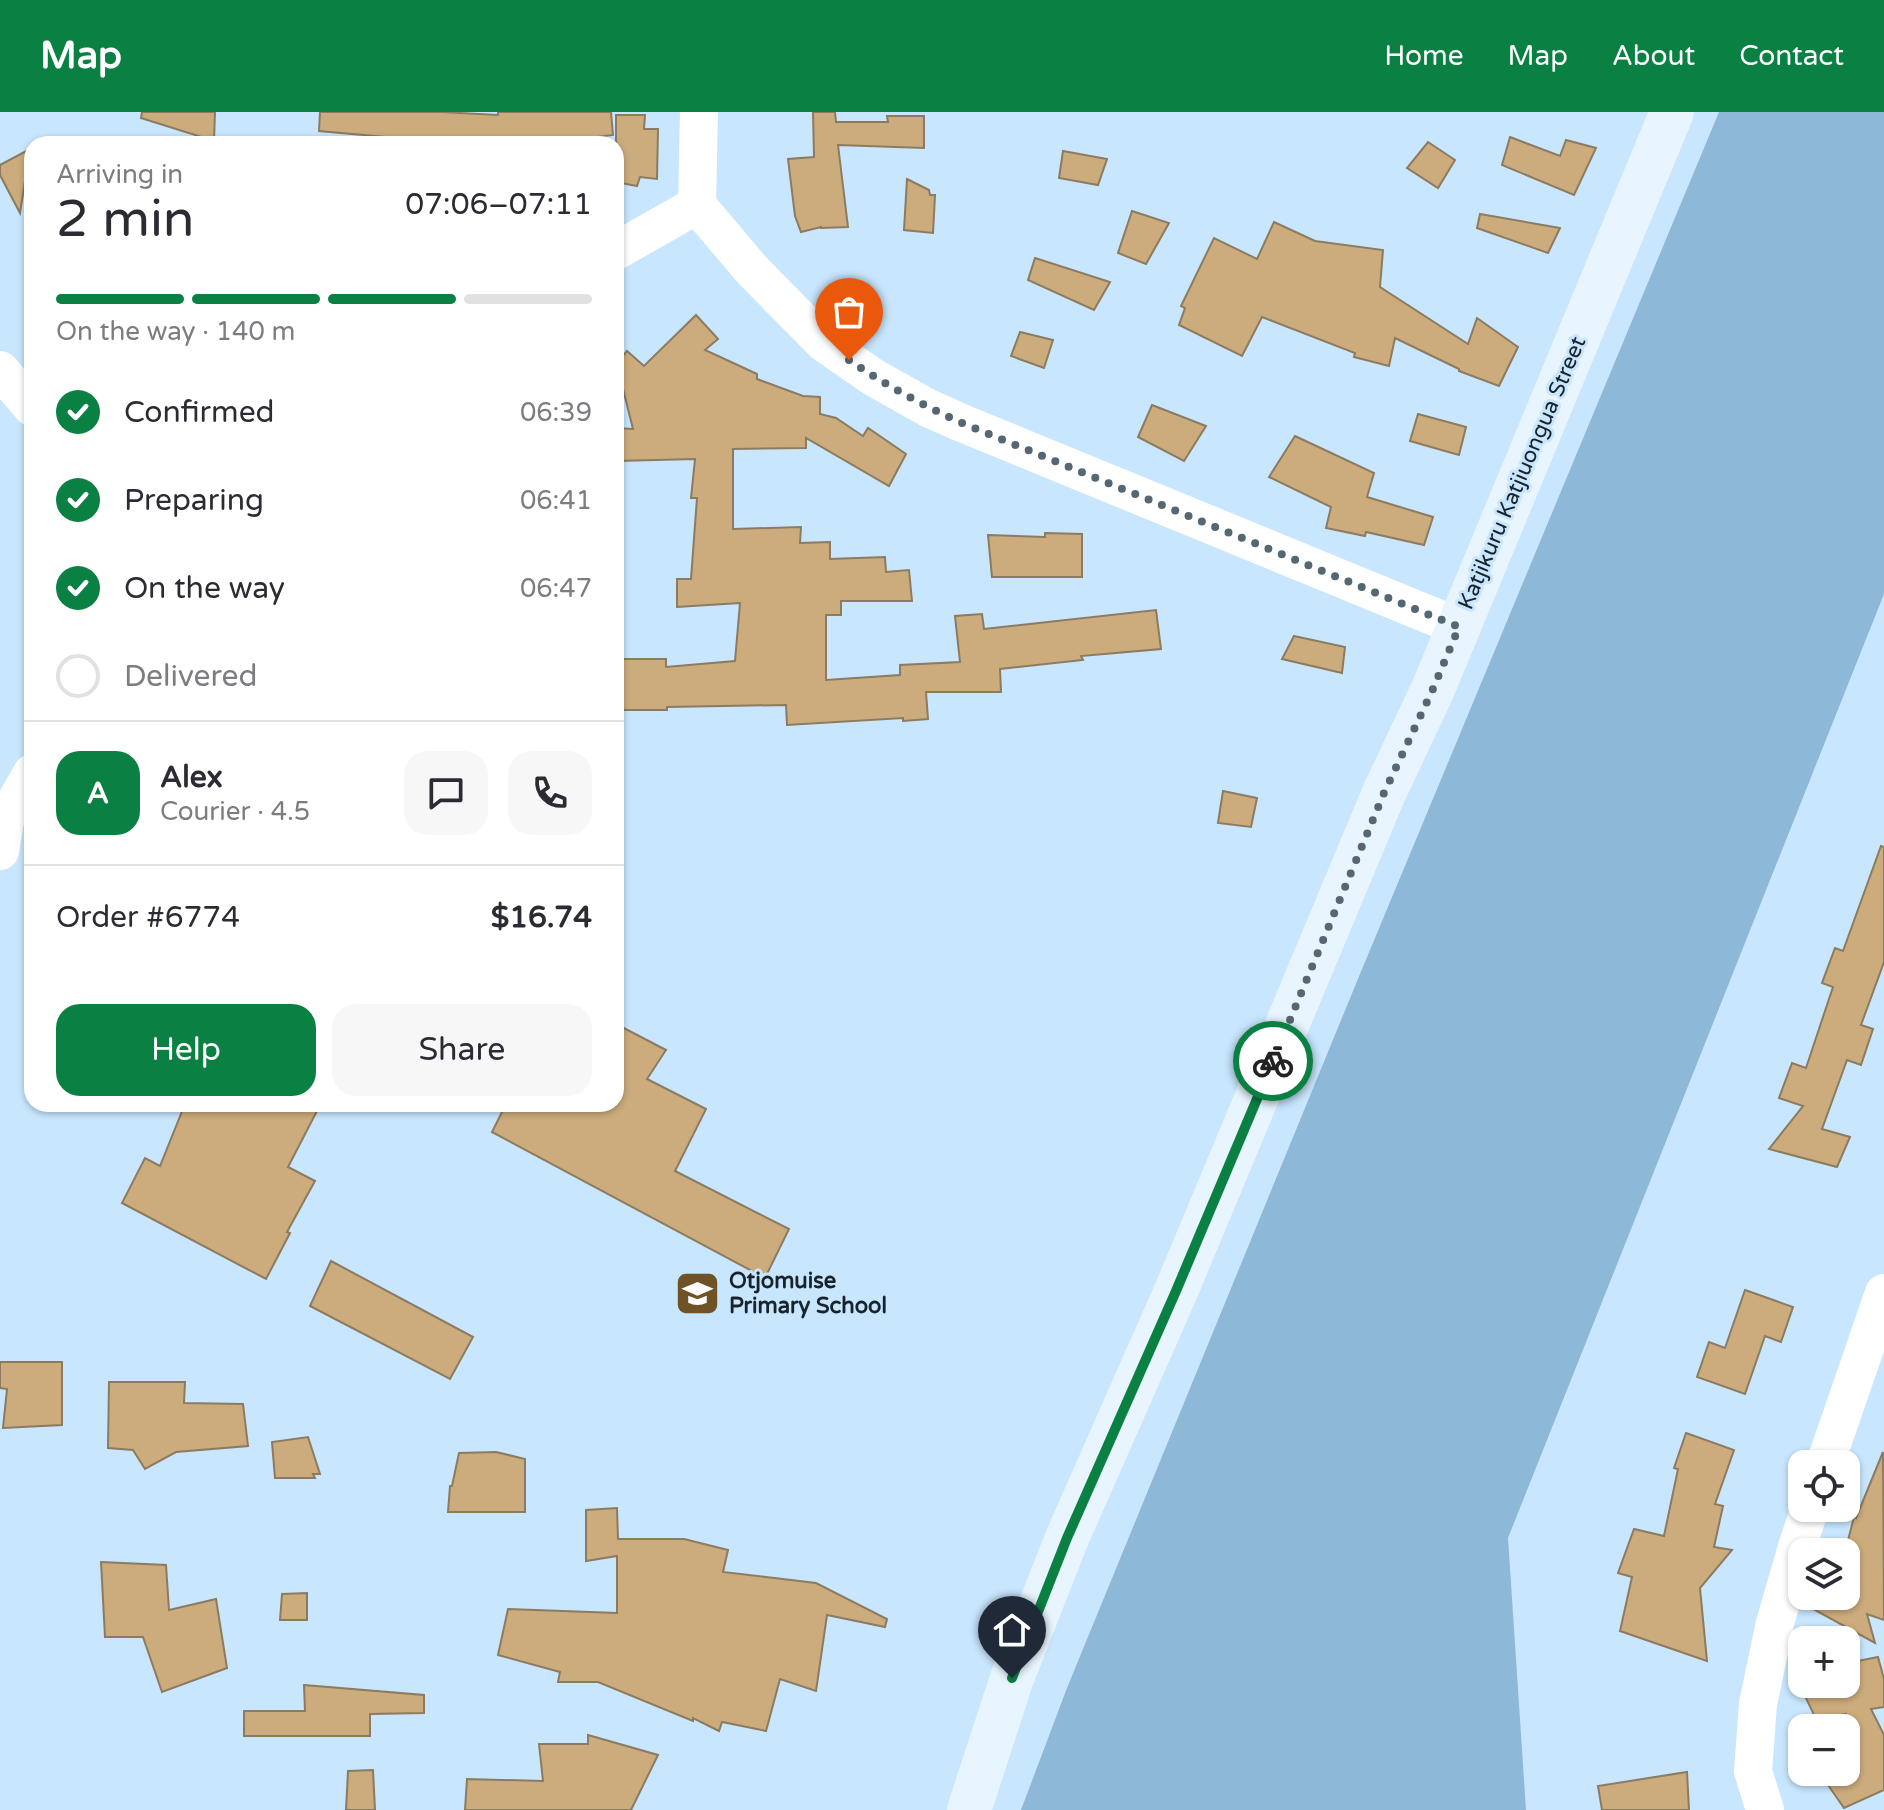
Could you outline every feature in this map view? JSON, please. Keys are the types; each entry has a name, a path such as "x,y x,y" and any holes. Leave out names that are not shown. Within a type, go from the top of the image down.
{"street":[{"path":"699,112 697,205 752,270 824,343 873,377 928,408 1459,627"},
{"name":"Katjikuru Katjiuongua Street","path":"969,1810 1012,1678 1067,1538 1176,1291 1384,793 1433,689 1672,112"},
{"path":"624,246 697,205"},
{"path":"0,370 24,398"},
{"path":"0,851 5,820 24,787"},
{"path":"1830,1450 1884,1293"},
{"path":"1765,1810 1753,1771 1758,1704 1775,1623 1805,1522"}],"shaded area":[{"path":"1719,112 1884,112 1884,594 1508,1538 1526,1810 1021,1810 1067,1688 1360,974"}],"building":[{"path":"142,112 215,112 214,136 198,136 141,118"},
{"path":"320,112 498,115 498,112 611,112 613,135 374,136 319,131"},
{"path":"813,112 835,112 836,122 888,122 887,116 924,116 924,148 838,145 848,227 821,227 801,232 795,216 788,159 814,157"},
{"path":"616,115 645,115 644,129 658,129 657,179 640,177 637,186 624,184 624,136 616,136"},
{"path":"1510,137 1560,156 1566,140 1596,148 1574,195 1502,165"},
{"path":"1428,142 1455,160 1438,188 1407,168"},
{"path":"1063,151 1107,159 1098,185 1059,178"},
{"path":"24,152 20,213 0,175 0,165"},
{"path":"907,179 929,190 930,195 935,195 933,233 904,230"},
{"path":"1132,211 1169,223 1146,264 1118,253"},
{"path":"1480,214 1560,228 1548,253 1477,228"},
{"path":"1274,222 1315,241 1383,250 1380,287 1468,344 1477,318 1518,347 1499,386 1459,371 1395,338 1389,366 1354,357 1355,353 1262,317 1242,356 1179,325 1185,308 1181,306 1214,238 1257,259"},
{"path":"1035,258 1110,282 1094,310 1028,280"},
{"path":"696,315 718,339 705,350 757,374 757,379 803,396 820,397 820,414 836,418 863,436 868,428 906,454 889,486 806,438 806,448 733,449 733,529 801,527 800,543 830,542 830,559 885,557 886,572 909,570 912,601 841,601 841,615 826,615 826,680 900,675 900,665 960,662 955,616 982,614 984,629 1156,610 1161,649 1081,656 1083,660 1000,669 1001,692 926,692 928,719 787,725 786,705 624,710 624,659 666,659 666,667 735,661 740,603 677,607 677,579 691,579 697,498 691,498 695,459 624,461 624,428 633,429 624,393 624,355 627,351 644,366"},
{"path":"1020,332 1053,340 1044,368 1011,356"},
{"path":"1152,405 1206,426 1184,461 1138,437"},
{"path":"1418,414 1466,427 1459,455 1410,441"},
{"path":"1295,436 1374,473 1367,497 1433,517 1424,545 1366,532 1365,536 1326,528 1331,507 1269,477"},
{"path":"1045,533 1082,534 1082,577 992,577 988,535 1045,537"},
{"path":"1294,636 1345,647 1342,673 1282,659"},
{"path":"1223,791 1257,798 1251,827 1218,823"},
{"path":"1881,846 1884,847 1884,962 1861,1025 1873,1029 1861,1065 1847,1060 1822,1129 1850,1137 1837,1167 1769,1149 1803,1106 1779,1098 1792,1063 1806,1068 1833,987 1822,983 1835,948 1843,951"},
{"path":"624,1028 666,1050 647,1079 706,1109 675,1171 789,1229 765,1278 492,1132 502,1112 624,1112"},
{"path":"182,1112 316,1112 288,1167 315,1181 266,1279 122,1203 145,1158 160,1166"},
{"path":"331,1261 473,1337 450,1379 310,1306"},
{"path":"1745,1290 1793,1307 1781,1342 1765,1336 1745,1394 1697,1377 1709,1342 1725,1348"},
{"path":"0,1362 62,1362 62,1425 3,1428 7,1389 0,1388"},
{"path":"109,1382 185,1382 184,1403 243,1404 248,1446 176,1452 145,1469 133,1450 108,1448"},
{"path":"1686,1433 1734,1450 1715,1504 1723,1506 1714,1547 1732,1550 1700,1588 1707,1661 1620,1631 1632,1577 1618,1573 1634,1529 1664,1536 1678,1469 1674,1468"},
{"path":"308,1437 320,1474 313,1474 315,1478 275,1478 272,1442"},
{"path":"496,1452 525,1459 525,1512 448,1512 450,1486 459,1453"},
{"path":"1883,1452 1884,1620 1867,1614 1875,1643 1860,1635 1860,1626 1844,1626 1815,1610 1860,1610 1860,1538 1849,1538 1853,1522 1860,1522 1860,1508"},
{"path":"617,1508 618,1539 684,1539 728,1550 723,1572 816,1583 887,1619 885,1627 827,1615 816,1691 780,1679 766,1731 722,1722 719,1731 598,1682 558,1682 560,1672 498,1655 508,1609 617,1613 617,1556 586,1561 586,1510"},
{"path":"101,1562 166,1565 169,1610 216,1599 227,1668 162,1692 143,1637 105,1637"},
{"path":"307,1593 307,1620 280,1620 282,1594"},
{"path":"1878,1657 1884,1679 1884,1707 1871,1709 1884,1735 1884,1790 1844,1808 1829,1786 1860,1786 1860,1714 1814,1714 1806,1698 1860,1698 1860,1661"},
{"path":"304,1685 424,1695 424,1713 370,1714 370,1736 244,1736 244,1711 305,1711"},
{"path":"588,1735 658,1755 631,1810 465,1810 467,1779 543,1781 539,1744 588,1744"},
{"path":"373,1770 375,1810 346,1810 348,1771"},
{"path":"1687,1772 1689,1810 1602,1810 1598,1786"}],"way so far":[{"path":"849,360 928,408 962,423 1459,627 1384,793 1273,1061"}],"place":[{"name":"Otjomuise Primary School","path":"698,1294"}],"route":[{"path":"1012,1678 1067,1538 1273,1061"}]}
